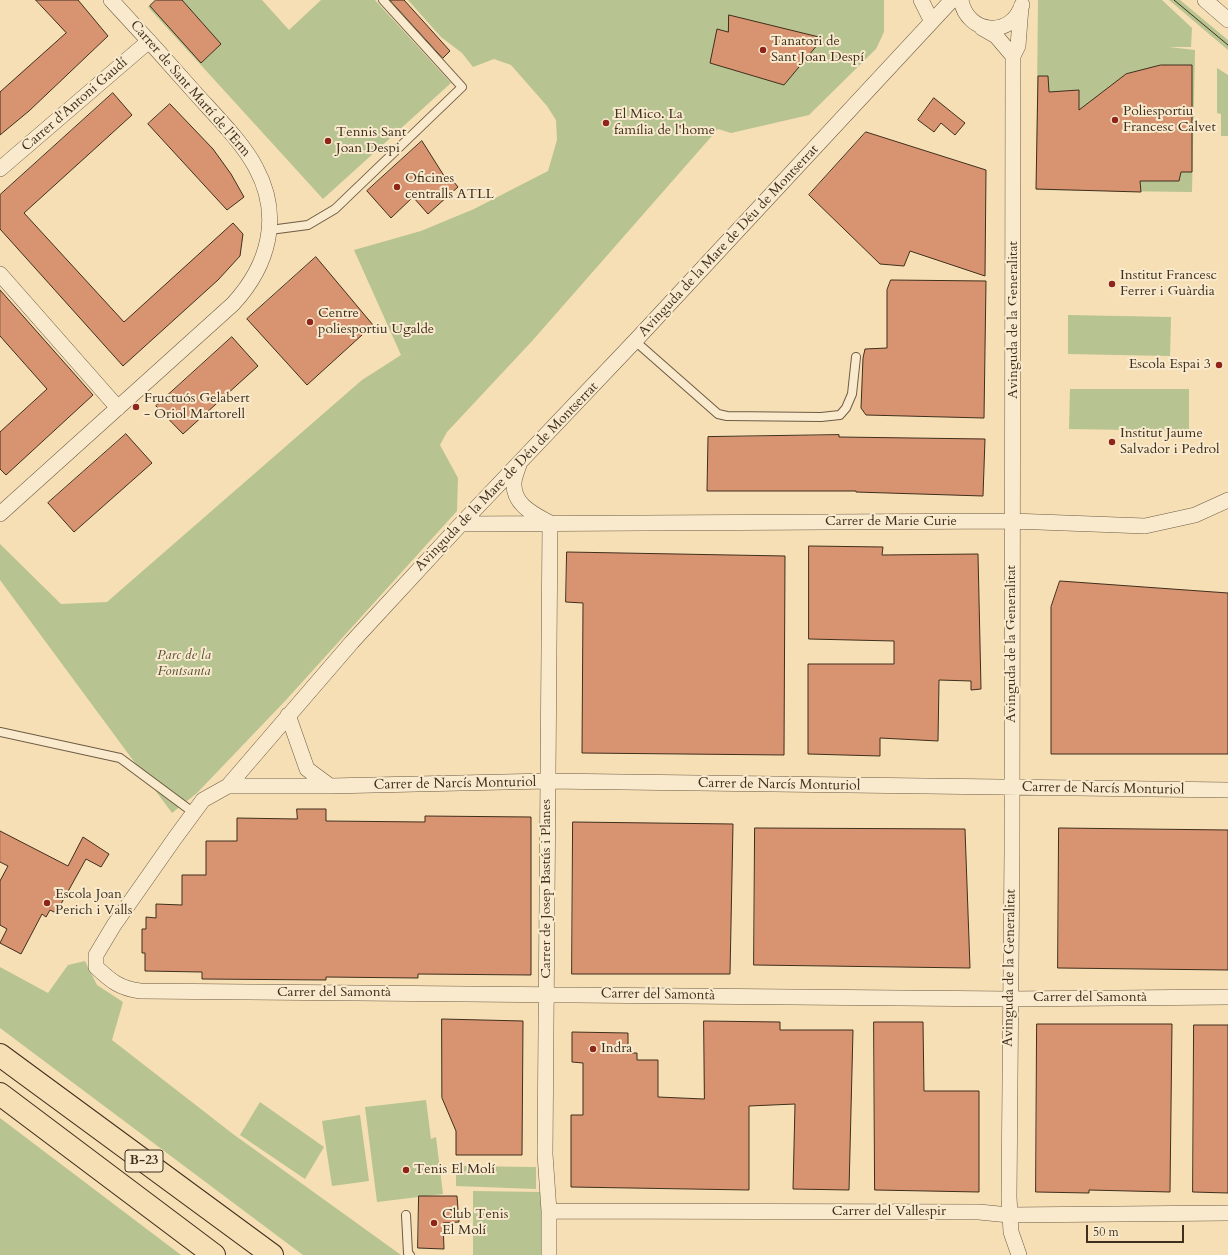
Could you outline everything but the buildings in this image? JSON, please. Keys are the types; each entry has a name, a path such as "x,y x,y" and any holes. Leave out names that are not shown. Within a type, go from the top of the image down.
{"highway":[{"name":"B-23","path":"0,1055 272,1255"},
{"name":"B-23","path":"0,1094 214,1255"}],"street":[{"name":"Carrer de Sant Martí de l'Erm","path":"2,509 118,408 244,293 259,268 266,249 270,230 266,191 256,168 247,154 208,107 111,0"},
{"path":"921,0 931,20"},
{"path":"961,0 963,9 975,23 992,29 1005,26 1015,18 1022,3"},
{"path":"1205,0 1228,20"},
{"path":"946,2 996,36 1013,56"},
{"name":"Avinguda de la Mare de Déu de Montserrat","path":"96,967 96,955 114,925 203,800 228,786 352,642 918,38 946,2"},
{"name":"Avinguda de la Generalitat","path":"1010,1255 1009,999 1013,56 1018,46 1022,3"},
{"name":"Carrer d'Antoni Gaudí","path":"0,169 149,41"},
{"path":"0,274 118,408"},
{"name":"Carrer de Marie Curie","path":"519,464 514,483 517,499 524,509 550,523"},
{"name":"Carrer de Marie Curie","path":"461,524 1012,521 1145,526 1195,516 1228,500"},
{"name":"Carrer de Josep Bastús i Planes","path":"549,1255 549,1211 545,1154 548,995 547,782 550,523"},
{"path":"288,715 307,769 330,786"},
{"name":"Carrer de Narcís Monturiol","path":"228,786 330,786 547,782 1228,790"},
{"name":"Carrer del Samontà","path":"96,967 109,980 124,989 140,991 1009,999 1228,997"},
{"name":"Carrer del Vallespir","path":"549,1211 979,1212 1009,1215 1228,1213"},
{"name":"Avinguda de la Generalitat","path":"1011,1232 1019,1255"}],"lane":[{"path":"270,230 308,225 335,209 462,88 383,0"},
{"path":"635,341 718,414 727,416 821,418 840,415 846,408 852,394 856,357"},
{"path":"0,732 120,758 194,813"},
{"path":"406,1215 409,1254"}],"green space":[{"name":"Tennis Sant Joan Despi","path":"156,0 262,0 289,30 321,0 375,0 451,83 323,199 148,7"},
{"name":"Parc de la Fontsanta","path":"408,0 884,0 884,32 876,49 809,115 731,133 718,129 533,340 447,432 440,445 458,478 457,511 286,700 197,793 172,813 0,580 0,544 61,604 107,602 362,380 401,355 354,250 421,231 474,209 548,171 557,140 556,120 547,106 511,65 494,59 473,67 462,53 441,37"},
{"name":"Poliesportiu Francesc Calvet","path":"1038,0 1162,0 1192,28 1191,47 1169,47 1195,50 1192,192 1036,190"},
{"path":"1169,0 1180,0 1228,40 1228,50"},
{"path":"1217,68 1228,75 1228,136 1221,136 1221,114 1217,113"},
{"path":"1068,315 1171,317 1170,356 1068,354"},
{"path":"1070,389 1189,389 1189,431 1069,429"},
{"path":"85,961 97,985 123,1002 112,1040 233,1134 401,1255 303,1255 0,1028 0,967 48,993 68,965"},
{"name":"Tenis El Molí","path":"426,1100 431,1139 436,1137 443,1194 377,1202 365,1107"},
{"path":"260,1102 324,1147 305,1179 240,1135"},
{"path":"360,1115 369,1181 332,1186 322,1121"},
{"path":"0,1118 181,1255 0,1255"},
{"path":"456,1166 536,1167 536,1189 456,1186"},
{"path":"473,1191 541,1192 541,1255 473,1255"}],"tram line":[{"path":"1174,0 1228,45"}],"place":[{"name":"Tanatori de Sant Joan Despí","path":"763,50"},
{"name":"Poliesportiu Francesc Calvet","path":"1115,120"},
{"name":"El Mico. La família de l'home","path":"606,123"},
{"name":"Tennis Sant Joan Despi","path":"328,141"},
{"name":"Oficines centralls ATLL","path":"397,187"},
{"name":"Institut Francesc Ferrer i Guàrdia","path":"1112,284"},
{"name":"Centre poliesportiu Ugalde","path":"310,322"},
{"name":"Escola Espai 3","path":"1219,365"},
{"name":"Fructuós Gelabert - Oriol Martorell","path":"136,407"},
{"name":"Institut Jaume Salvador i Pedrol","path":"1112,442"},
{"name":"Escola Joan Perich i Valls","path":"47,903"},
{"name":"Indra","path":"593,1049"},
{"name":"Tenis El Molí","path":"406,1170"},
{"name":"Club Tenis El Molí","path":"434,1223"}]}
